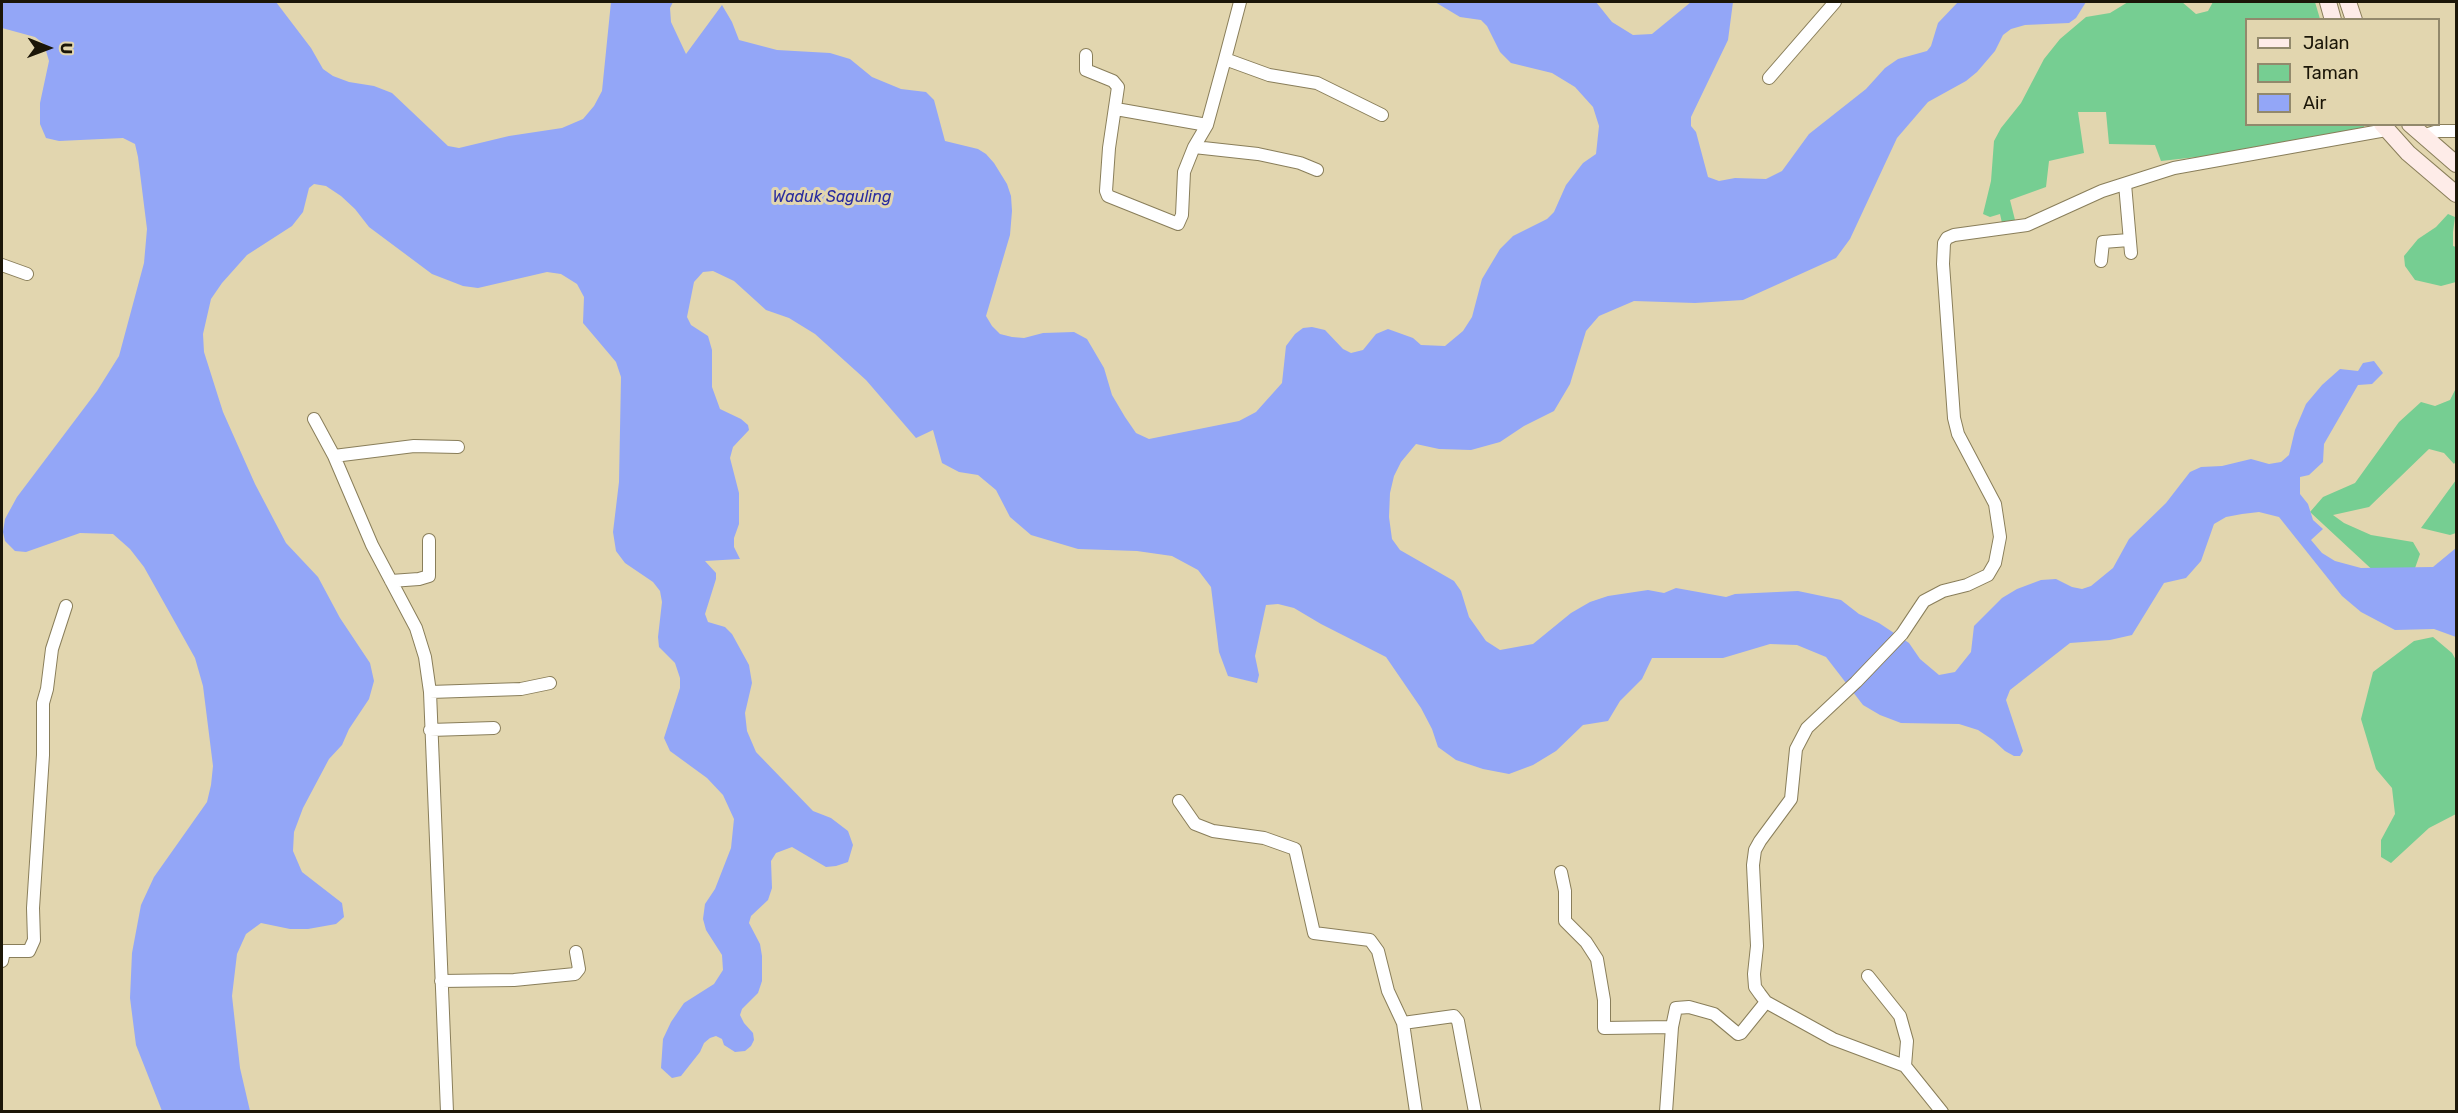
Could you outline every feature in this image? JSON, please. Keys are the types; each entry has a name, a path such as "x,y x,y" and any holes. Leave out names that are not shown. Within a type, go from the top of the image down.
{"main road":[{"path":"2328,2 2332,18"},
{"path":"2348,2 2353,18"},
{"path":"2387,131 2414,128 2457,164"},
{"path":"2387,131 2457,194"}],"street":[{"path":"1086,55 1086,70 1116,84 1116,109 1109,148 1106,191 1108,196 1178,224 1182,215 1184,172 1194,147 1207,125 1240,2"},
{"path":"1769,78 1835,2"},
{"path":"1226,59 1269,75 1317,83 1382,115"},
{"path":"1116,109 1207,125"},
{"path":"2414,128 2457,131"},
{"path":"1942,1112 1905,1066 1833,1039 1766,1002 1755,987 1757,946 1754,858 1760,841 1791,799 1796,749 1807,728 1902,634 1924,601 1933,595 1967,585 1988,575 1995,563 2000,537 1995,504 1958,434 1954,418 1943,264 1944,243 1947,238 1954,235 2027,225 2064,207 2174,168 2387,131"},
{"path":"1194,147 1266,155 1300,163 1317,170"},
{"path":"2126,184 2131,253"},
{"path":"2101,261 2103,242 2129,240"},
{"path":"2,265 27,274"},
{"path":"314,419 334,456 372,545 420,639 430,692 447,1112"},
{"path":"334,456 414,446 458,447"},
{"path":"391,581 429,576 429,540"},
{"path":"2,961 4,951 29,951 34,940 33,908 43,755 43,703 51,649 66,606"},
{"path":"430,692 521,689 550,682"},
{"path":"430,730 494,728"},
{"path":"1179,801 1195,824 1213,831 1264,838 1295,849 1314,933 1370,940 1378,951 1388,991 1403,1023 1416,1112"},
{"path":"1560,872 1565,891 1565,921 1586,942 1598,959 1603,991 1604,1028 1672,1028"},
{"path":"441,981 514,980 575,974 579,969 576,952"},
{"path":"1868,976 1900,1016 1907,1041 1905,1066"},
{"path":"1666,1112 1672,1028 1676,1008 1689,1007 1714,1014 1736,1034 1740,1034 1766,1002"},
{"path":"1403,1023 1457,1017 1474,1112"}],"green space":[{"path":"2128,2 2182,2 2196,14 2208,11 2213,2 2315,2 2320,18 2245,18 2245,126 2364,126 2366,131 2233,153 2161,161 2155,145 2109,144 2106,112 2078,112 2084,153 2049,161 2046,187 2010,200 2015,220 2002,223 2000,214 1990,217 1983,214 1991,181 1994,141 2001,128 2021,103 2044,59 2060,39 2086,17 2110,13"},
{"path":"2448,214 2455,217 2453,246 2456,247 2456,282 2441,286 2415,280 2405,266 2404,256 2418,239 2436,227"},
{"path":"2456,388 2456,461 2454,464 2444,453 2429,449 2369,507 2333,515 2344,523 2371,535 2413,542 2420,554 2414,571 2379,576 2310,512 2323,497 2355,483 2399,422 2421,402 2435,406 2450,400"},
{"path":"2456,480 2456,533 2450,535 2421,528"},
{"path":"2433,637 2452,653 2456,660 2456,814 2429,828 2391,863 2381,857 2381,840 2395,814 2392,788 2376,769 2361,719 2373,672 2414,641"}],"water":[{"name":"Waduk Saguling","path":"2,2 276,2 311,48 323,69 349,82 374,86 392,93 448,146 459,148 509,136 562,128 583,119 594,106 602,91 611,2 673,2 670,8 671,22 686,54 722,5 739,40 777,50 830,53 850,59 872,77 901,89 926,92 934,100 945,141 978,149 986,154 1007,184 1011,196 1010,235 986,316 992,326 1000,334 1012,337 1024,338 1043,333 1074,332 1087,339 1104,368 1112,395 1125,417 1136,433 1149,439 1239,421 1256,412 1282,383 1286,346 1303,328 1312,327 1325,330 1343,349 1351,353 1363,350 1376,334 1388,329 1413,338 1421,345 1445,346 1463,331 1472,317 1482,279 1500,249 1513,236 1547,219 1554,212 1566,185 1583,163 1596,154 1599,126 1593,107 1575,87 1552,73 1511,63 1500,52 1487,26 1481,20 1460,17 1435,2 1596,2 1612,22 1633,35 1652,34 1691,2 1733,2 1728,40 1691,117 1691,126 1696,132 1708,177 1719,181 1735,178 1766,179 1782,171 1809,134 1866,89 1885,68 1898,59 1927,51 1931,46 1938,23 1958,2 2086,2 2076,18 2069,23 2025,25 2011,29 2003,35 1995,51 1977,72 1966,81 1928,102 1897,138 1850,239 1836,258 1743,300 1695,303 1634,301 1599,316 1586,331 1570,384 1554,411 1524,426 1500,442 1471,450 1439,449 1416,444 1401,462 1394,476 1390,493 1389,517 1392,539 1400,550 1454,581 1461,591 1469,617 1486,641 1500,650 1533,644 1571,613 1590,602 1608,596 1648,590 1664,593 1676,588 1726,597 1735,594 1798,591 1841,600 1859,614 1879,623 1909,643 1920,659 1939,675 1955,672 1971,652 1974,626 2002,598 2017,589 2041,580 2056,579 2082,589 2091,586 2113,568 2129,539 2166,503 2190,472 2201,467 2222,466 2251,459 2269,464 2281,462 2289,455 2295,430 2306,404 2322,385 2340,369 2358,371 2363,363 2374,361 2383,373 2372,384 2358,385 2324,444 2323,462 2309,475 2300,477 2300,494 2308,504 2313,520 2323,529 2311,540 2322,553 2335,561 2361,568 2433,567 2456,548 2456,637 2434,629 2395,630 2361,612 2342,596 2279,517 2259,512 2242,514 2226,517 2214,524 2201,561 2186,578 2164,583 2132,635 2110,640 2070,643 2010,690 2006,700 2023,751 2020,756 2014,756 2005,751 1978,730 1959,724 1901,723 1880,715 1863,705 1826,657 1797,645 1770,644 1723,658 1652,658 1642,679 1620,701 1608,721 1583,725 1556,751 1533,765 1509,774 1483,769 1456,760 1438,747 1421,708 1386,657 1294,608 1278,604 1266,605 1255,656 1259,675 1257,683 1228,676 1219,652 1211,587 1198,570 1172,556 1137,551 1078,549 1031,535 1010,517 996,490 978,475 959,472 942,463 933,430 916,438 866,380 815,334 789,318 766,310 734,281 713,271 703,272 694,282 687,317 691,325 708,336 712,350 712,387 720,409 741,419 748,425 749,430 733,447 730,458 739,493 739,524 734,538 734,547 740,559 705,561 716,573 716,579 705,614 708,622 725,627 732,634 749,665 752,683 745,713 747,731 756,752 813,811 831,818 848,831 853,845 848,862 836,866 826,867 792,847 776,853 771,861 772,888 768,900 751,916 749,923 760,944 762,981 758,993 742,1009 740,1015 753,1033 754,1040 745,1051 735,1052 724,1045 722,1039 716,1036 710,1038 681,1076 672,1078 661,1068 663,1039 671,1022 684,1003 714,984 723,970 722,955 706,930 703,919 705,904 715,889 731,848 734,819 723,795 707,778 670,751 664,738 680,688 680,678 675,663 659,647 662,602 660,591 653,582 625,563 616,551 613,532 619,482 621,377 616,362 583,323 584,297 577,284 561,274 547,272 478,288 463,286 432,274 369,227 341,196 326,186 314,184 309,188 303,212 292,226 247,255 222,283 211,299 203,334 204,352 223,412 255,484 286,543 318,577 340,618 370,663 374,681 369,699 349,729 342,745 329,759 303,808 294,832 293,851 302,872 342,903 344,917 336,924 308,929 290,929 261,923 246,934 237,954 232,996 240,1068 250,1111 162,1111 136,1045 130,998 132,953 141,905 154,877 207,802 213,766 203,686 195,658 144,567 130,549 113,534 80,533 26,552 15,551 5,541 3,532 5,519 17,497 97,391 119,356 144,263 147,229 138,157 135,144 123,138 59,141 46,138 40,124 40,103 49,61 44,44 35,37 2,28"}]}
